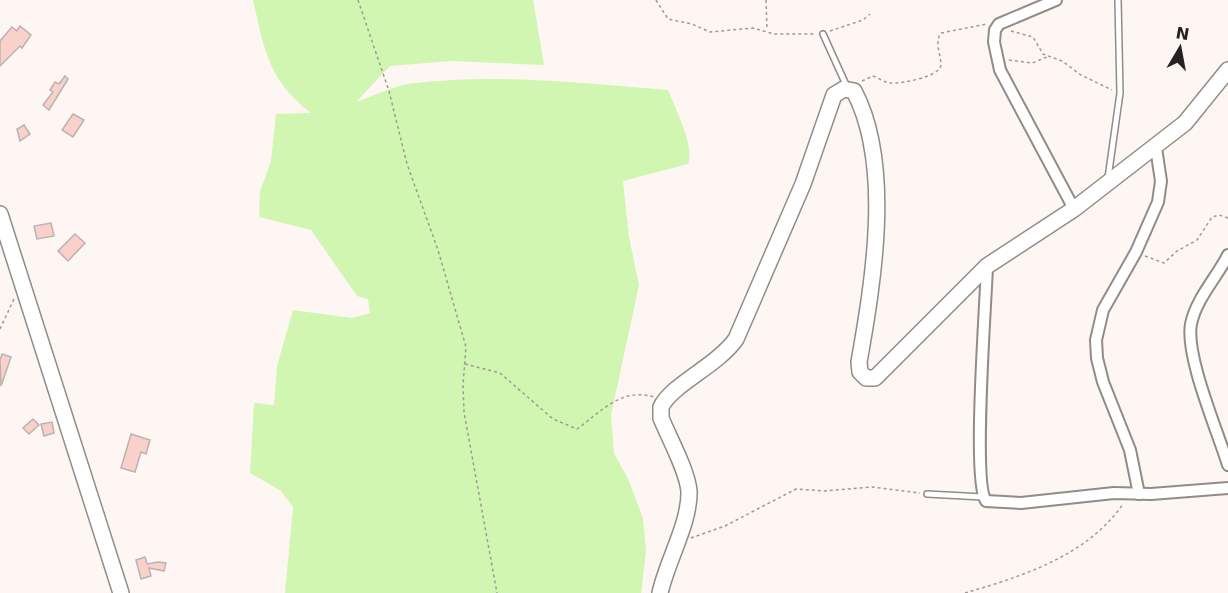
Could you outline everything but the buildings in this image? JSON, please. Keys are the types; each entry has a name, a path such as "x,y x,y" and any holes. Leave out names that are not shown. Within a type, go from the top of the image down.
{"main road":[{"path":"660,593 685,519 689,490 661,418 664,401 720,359 736,339 803,184 831,100 840,90 851,90 870,130 875,173 874,281 859,362 860,372 866,378 875,378 882,374 987,266 1074,209 1156,148 1185,123 1228,70"},
{"path":"0,214 120,593"}],"street":[{"path":"1056,0 999,24 994,30 994,42 999,67 1074,209"},
{"path":"1134,493 1130,450 1103,382 1096,349 1099,321 1103,310 1136,252 1161,192 1156,148"},
{"path":"1228,255 1203,297 1191,324 1191,341 1197,369 1228,465"},
{"path":"987,266 979,435 983,497 991,502 1021,503 1134,493 1228,488"}],"lane":[{"path":"1108,183 1120,93 1118,0"},
{"path":"823,34 851,90"},
{"path":"927,494 983,497"}],"path":[{"path":"358,0 389,91 407,164 438,250 466,346 464,412 497,593"},
{"path":"656,0 668,19 692,24 705,31 753,28 774,33"},
{"path":"766,0 765,17 768,31"},
{"path":"851,90 868,76 889,83 905,83 936,72 941,65 938,38 941,33 992,23 1033,37 1041,51 1048,56 1062,61 1081,75 1120,93"},
{"path":"999,67 1010,60 1032,63 1048,56"},
{"path":"1136,252 1164,263 1177,251 1197,240 1212,216 1219,215 1228,218"},
{"path":"0,329 12,302 25,292"},
{"path":"464,364 500,373 553,419 577,429 604,407 628,394 646,395 664,401"},
{"path":"675,544 725,526 796,489 872,487 927,494"},
{"path":"965,593 1018,575 1071,553 1099,531 1134,493"}],"green space":[{"path":"253,0 533,0 544,65 451,61 390,66 356,102 407,84 472,79 538,80 668,90 687,137 688,164 623,181 629,237 639,285 611,415 614,453 629,481 643,518 646,551 641,593 285,593 293,507 281,491 250,473 254,403 274,405 277,366 293,310 352,318 370,313 368,299 357,296 311,230 259,217 260,192 271,161 276,114 311,113 285,89 270,63"}]}
